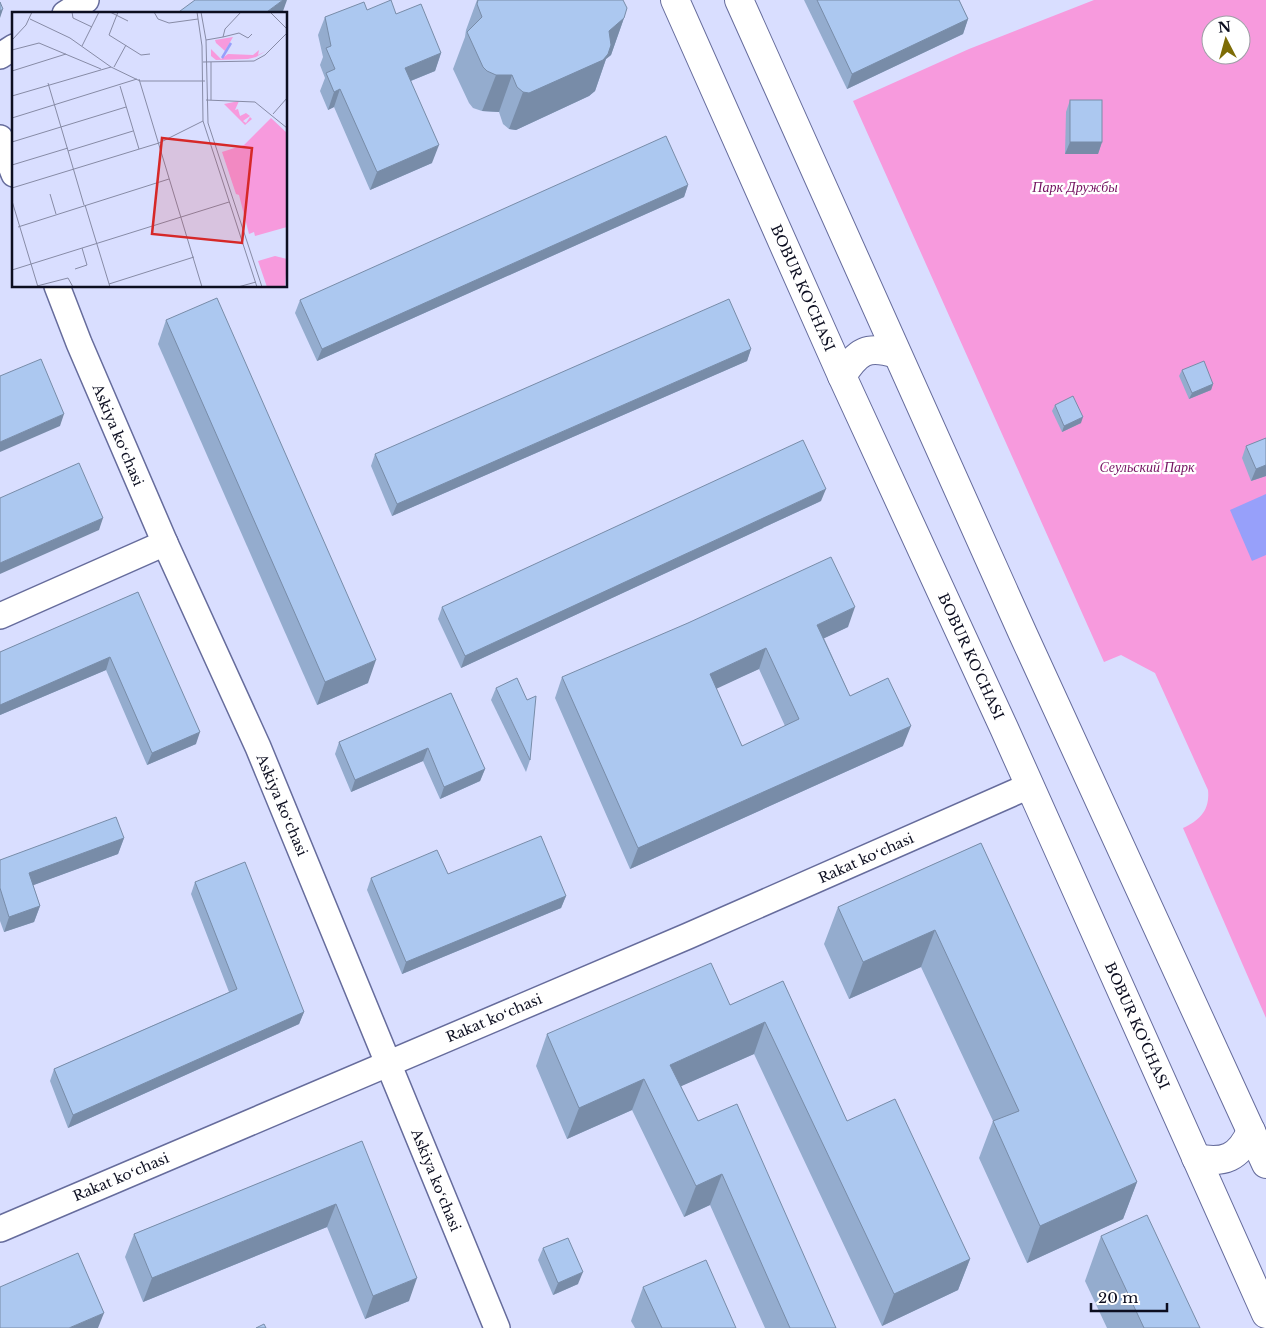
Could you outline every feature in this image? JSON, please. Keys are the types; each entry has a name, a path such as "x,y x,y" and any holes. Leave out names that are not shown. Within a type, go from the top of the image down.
{"main road":[{"name":"BOBUR KO'CHASI","path":"675,0 842,376 1029,786 1266,1314"},
{"path":"739,0 896,354 1266,1164"},
{"path":"842,376 851,361 864,350 880,349 896,354"},
{"path":"1196,1158 1213,1162 1230,1157 1244,1147 1251,1131"}],"street":[{"path":"68,12 86,0"},
{"path":"0,56 12,48"},
{"path":"0,138 12,169"},
{"name":"Askiya koʻchasi","path":"58,288 79,343 165,543 258,747 497,1328"},
{"path":"0,616 165,543"},
{"name":"Rakat koʻchasi","path":"0,1229 1029,786"}],"green space":[{"path":"1094,0 1266,0 1266,1018 1183,828 1203,814 1207,803 1208,790 1155,673 1121,655 1104,662 853,101 969,49"}],"water":[{"path":"1266,494 1266,555 1252,561 1230,510"}],"building":[{"path":"195,0 283,0 267,12 179,12"},
{"path":"391,0 396,14 421,4 441,53 405,68 439,145 377,172 340,89 334,92 326,73 335,69 326,48 331,46 325,17 364,2 367,10"},
{"path":"478,0 623,0 627,8 624,18 609,31 611,45 608,54 603,60 529,93 523,92 517,87 512,75 496,75 483,67 467,32 482,17 477,4"},
{"path":"817,0 959,0 968,19 852,74"},
{"path":"1070,100 1102,100 1102,142 1070,142"},
{"path":"666,136 688,185 322,349 300,300"},
{"path":"217,298 376,660 325,682 166,320"},
{"path":"729,299 751,349 397,504 375,454"},
{"path":"41,359 64,414 0,442 0,376"},
{"path":"1204,361 1213,384 1192,393 1182,370"},
{"path":"1073,396 1083,417 1064,426 1055,405"},
{"path":"1266,438 1266,465 1256,469 1246,446"},
{"path":"803,440 826,489 465,656 442,607"},
{"path":"79,463 103,518 0,563 0,498"},
{"path":"831,557 855,607 817,625 850,696 888,678 911,726 638,848 562,677 688,623","holes":["766,648 799,719 742,746 710,674"]},
{"path":"138,592 200,732 152,753 110,657 0,705 0,652"},
{"path":"517,678 527,700 536,696 530,760 496,688"},
{"path":"451,693 485,769 444,787 428,748 355,780 339,742"},
{"path":"116,817 124,838 29,873 40,906 9,917 0,888 0,860"},
{"path":"541,836 566,896 406,962 371,878 437,850 448,874"},
{"path":"981,843 1137,1182 1040,1226 993,1121 1019,1111 935,930 863,962 838,907"},
{"path":"245,862 304,1012 73,1115 54,1069 237,989 195,882"},
{"path":"711,963 730,1005 783,981 847,1121 895,1099 970,1259 894,1294 765,1022 670,1065 698,1121 737,1104 836,1328 790,1328 722,1174 696,1186 644,1079 579,1108 547,1034"},
{"path":"362,1141 417,1278 373,1296 336,1204 152,1278 134,1234"},
{"path":"1147,1215 1200,1328 1144,1328 1101,1236"},
{"path":"568,1238 583,1272 558,1283 543,1248"},
{"path":"78,1253 104,1313 69,1328 0,1328 0,1287"},
{"path":"706,1260 736,1328 662,1328 643,1287"},
{"path":"264,1324 266,1328 256,1328"}],"park label":[{"name":"Парк Дружбы","path":"1075,187"},
{"name":"Сеульский Парк","path":"1147,467"}]}
